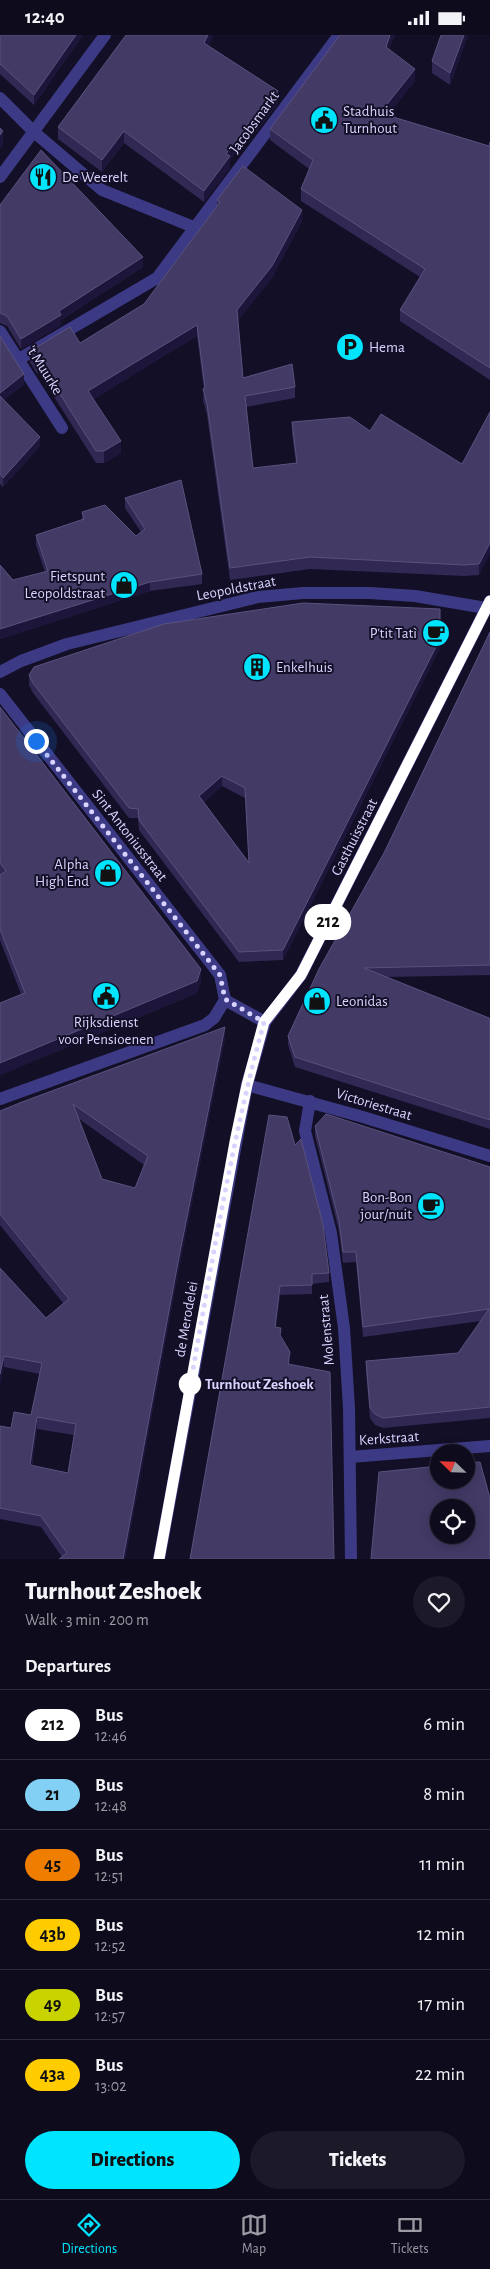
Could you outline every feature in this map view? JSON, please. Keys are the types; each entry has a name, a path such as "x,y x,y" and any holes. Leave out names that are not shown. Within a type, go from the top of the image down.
{"street":[{"path":"0,177 105,35"},
{"name":"Jacobsmarkt","path":"19,359 157,277 196,228 339,35"},
{"path":"0,98 34,132 102,190 196,228"},
{"name":"'t Muurke","path":"0,331 62,428"},
{"name":"Leopoldstraat","path":"0,672 21,661 67,644 258,597 302,593 370,593 488,605"},
{"name":"Gasthuisstraat","path":"247,1085 264,1022 301,975 488,605"},
{"name":"Sint Antoniusstraat","path":"0,694 220,975 225,999"},
{"path":"0,1099 205,1025 214,1018 225,999 264,1022"},
{"name":"Victoriestraat","path":"247,1085 310,1101 490,1157"},
{"name":"de Merodelei","path":"159,1559 247,1085"},
{"name":"Molenstraat","path":"310,1101 305,1131 331,1233 344,1328 350,1457 351,1559"},
{"name":"Kerkstraat","path":"350,1457 490,1446"}],"building":[{"path":"0,35 76,35 34,95 0,64"},
{"path":"126,35 208,35 204,43 278,91 257,119 253,117 226,154 230,156 204,191 124,131 102,160 58,127"},
{"path":"340,35 390,35 386,47 415,69 380,113 489,146 490,142 490,368 400,310 425,269 301,189 313,160 270,129"},
{"path":"441,35 464,35 450,73 432,61"},
{"path":"41,150 143,257 59,311 61,315 21,339 7,316 0,313 0,205"},
{"path":"243,166 302,210 272,266 237,310 243,378 292,364 295,387 245,396 253,468 297,463 292,422 350,417 370,431 381,414 462,464 490,412 490,543 479,564 464,565 310,557 230,568 207,404 203,389 205,388 197,325 88,391 121,441 104,451 96,451 39,361 37,363 30,351 70,327 80,343 144,304 220,202 217,200"},
{"path":"0,336 24,374 0,393"},
{"path":"0,396 40,437 3,478 0,474"},
{"path":"181,480 202,574 150,582 0,629 0,565 13,580 48,571 36,535 84,519 82,512 105,505 136,536 145,529 125,498"},
{"path":"303,603 440,609 440,620 447,625 283,950 239,952 139,820 138,809 129,808 33,683 29,675 34,667 164,624","holes":["222,776 245,788 249,863 199,796"]},
{"path":"490,632 490,965 364,968 490,1019 490,1120 295,1057 288,1036 319,969 384,853"},
{"path":"0,707 201,969 197,981 0,1063 0,1003 25,993 0,929 0,875 6,871 0,863"},
{"path":"225,1027 179,1257 123,1559 59,1559 67,1553 41,1516 0,1508 0,1426 11,1428 14,1412 31,1415 42,1363 4,1356 0,1374 0,1268 46,1318 69,1299 0,1214 0,1111","holes":["73,1104 148,1156 135,1188 102,1179","37,1417 76,1424 68,1473 30,1465"]},
{"path":"326,1114 490,1167 490,1407 383,1418 375,1414 370,1408 366,1361 458,1353 489,1309 363,1327 356,1252 343,1252 339,1221 315,1126"},
{"path":"269,1115 287,1117 295,1145 301,1139 323,1225 329,1273 312,1274 312,1285 280,1286 275,1327 281,1328 280,1335 290,1352 288,1364 330,1372 334,1559 190,1559"},
{"path":"475,1462 480,1462 490,1498 490,1559 371,1559 379,1472 430,1467 430,1489 475,1489"}],"bus line":[{"name":"212","path":"159,1559 235,1142 247,1085 264,1022 301,975 490,601"}],"place":[{"name":"Stadhuis Turnhout","path":"324,120"},
{"name":"De Weerelt","path":"43,177"},
{"name":"Hema","path":"350,347"},
{"name":"Fietspunt Leopoldstraat","path":"124,585"},
{"name":"P'tit Tatì","path":"436,633"},
{"name":"Enkelhuis","path":"257,667"},
{"name":"Alpha High End","path":"108,873"},
{"name":"Rijksdienst voor Pensioenen","path":"106,996"},
{"name":"Leonidas","path":"317,1001"},
{"name":"Bon-Bon jour/nuit","path":"431,1206"},
{"name":"Turnhout Zeshoek","path":"190,1384"}],"route":[{"path":"36,741 220,975 225,999 264,1022 247,1085 235,1142 189,1392 190,1384"}]}
